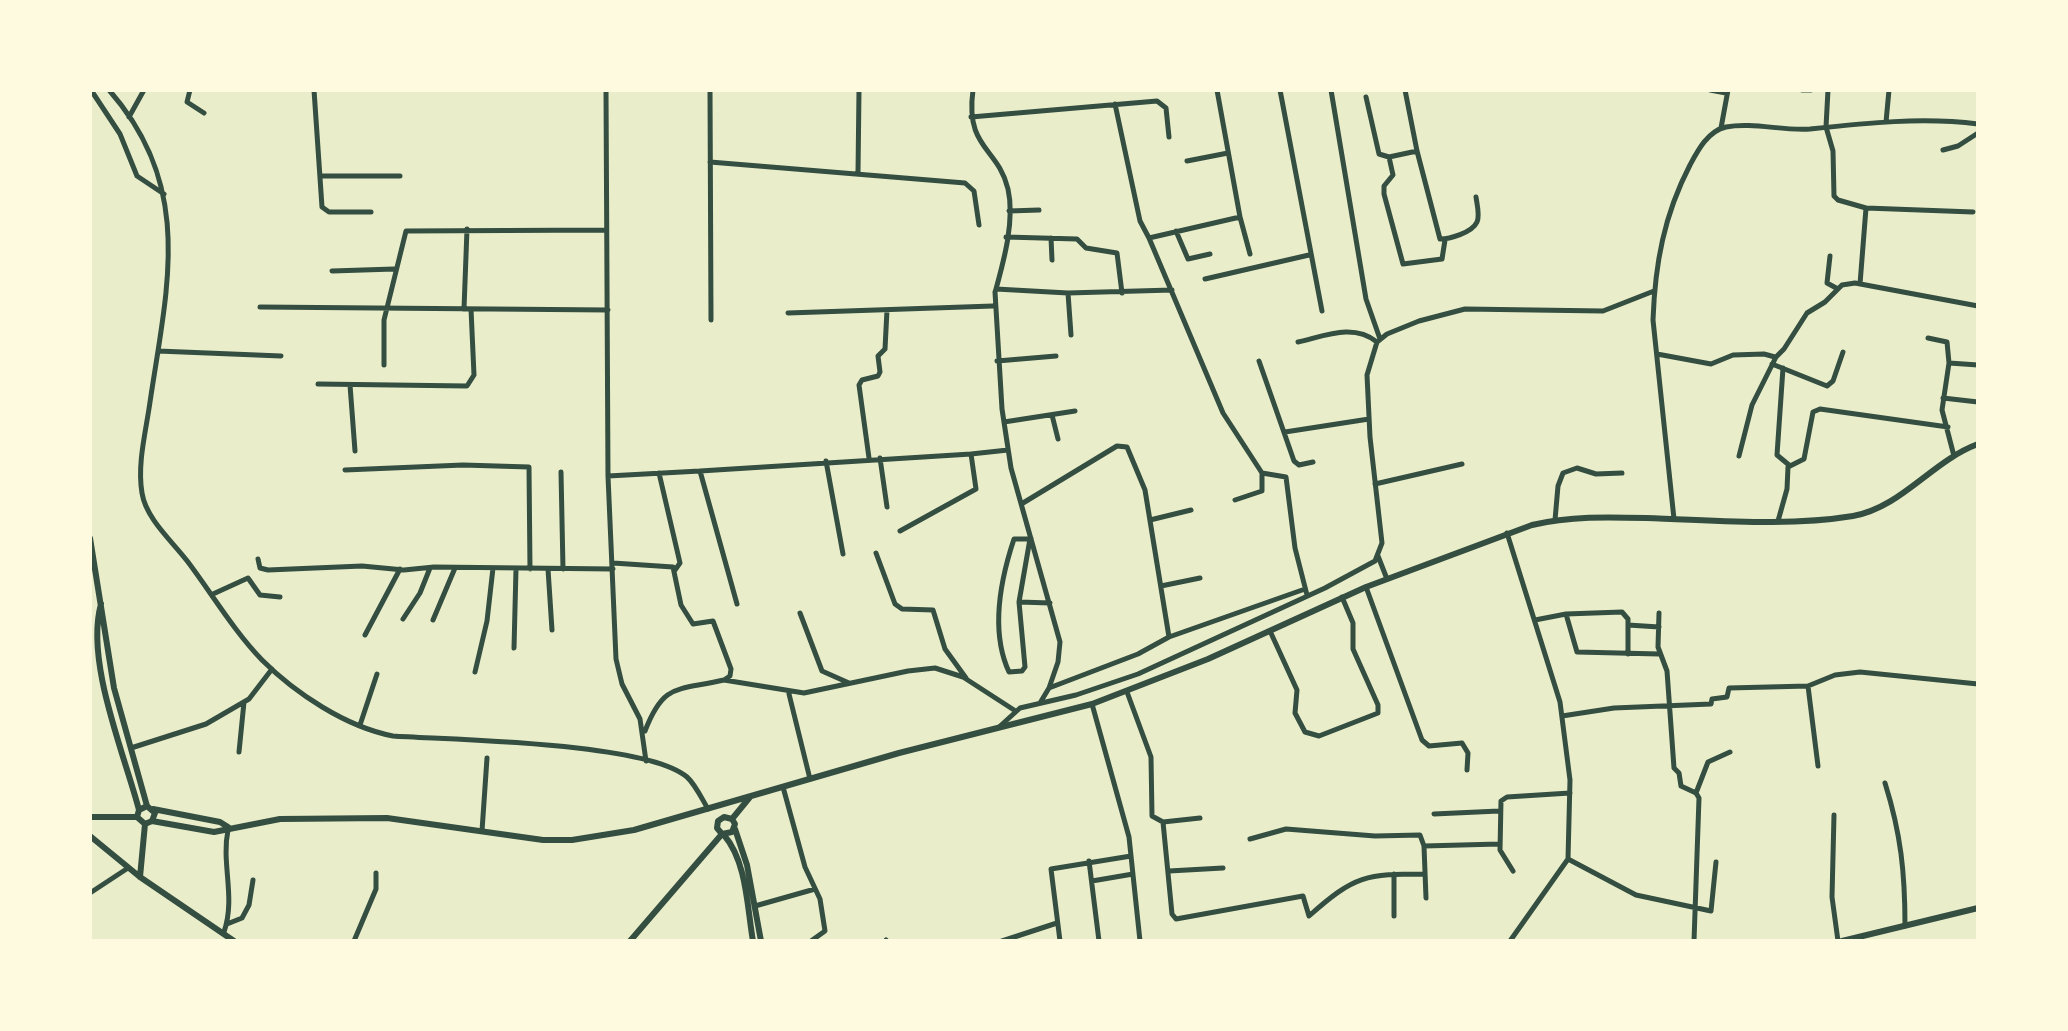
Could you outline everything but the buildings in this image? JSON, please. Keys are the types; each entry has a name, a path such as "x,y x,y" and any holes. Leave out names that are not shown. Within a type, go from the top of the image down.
{"street":[{"path":"91,90 120,134 137,176 164,194"},
{"path":"109,90 144,144 164,194 170,267 144,442 142,495 156,522 260,658 320,704 360,726 392,736 602,750 666,766 688,778 708,809 721,818 732,818 751,796"},
{"path":"129,117 144,90"},
{"path":"190,90 187,102 204,113"},
{"path":"314,90 321,204 324,210 371,212"},
{"path":"606,90 608,476 617,666 644,734 646,761"},
{"path":"710,90 711,320"},
{"path":"858,173 859,90"},
{"path":"973,90 971,118 980,142 1004,180 1009,211 994,306 1008,450 1052,603 1060,652 1040,703"},
{"path":"1120,90 1118,104 1140,220 1224,413 1262,473 1262,490 1236,500"},
{"path":"1217,90 1250,254"},
{"path":"1280,90 1322,311"},
{"path":"1049,688 1138,654 1169,637 1306,592 1358,571 1378,556 1382,542 1367,376 1378,341 1366,299 1331,90"},
{"path":"1405,90 1437,236 1446,240"},
{"path":"1710,90 1728,92 1721,128"},
{"path":"1802,90 1811,90"},
{"path":"1828,90 1826,127 1833,150 1834,196 1838,200 1866,208 1973,212"},
{"path":"1886,122 1890,90"},
{"path":"1366,97 1382,156 1416,151"},
{"path":"90,102 99,101"},
{"path":"971,118 1161,102 1166,108 1169,137"},
{"path":"1674,519 1654,291 1670,208 1707,139 1721,128 1800,130 1946,120 1978,124"},
{"path":"1943,150 1958,146 1978,132"},
{"path":"1187,160 1228,154"},
{"path":"1389,157 1393,175 1384,186 1384,194 1400,260 1412,265 1439,260 1445,256 1446,240"},
{"path":"710,162 969,184 974,191 979,225"},
{"path":"320,176 400,176"},
{"path":"1446,240 1476,224 1476,197"},
{"path":"1860,284 1866,208"},
{"path":"1009,211 1039,210"},
{"path":"1149,238 1240,217"},
{"path":"318,384 471,384 474,376 467,309 467,229"},
{"path":"384,365 384,320 406,231 606,230"},
{"path":"1176,231 1188,259 1210,254"},
{"path":"1006,237 1078,239 1084,247 1117,254 1122,293"},
{"path":"1051,238 1052,260"},
{"path":"1205,279 1310,255"},
{"path":"1830,256 1828,283 1838,288"},
{"path":"332,271 394,269"},
{"path":"1738,456 1752,405 1774,361 1807,313 1838,288 1849,282 1978,306"},
{"path":"996,289 1122,293 1172,290"},
{"path":"1378,341 1419,321 1464,310 1603,310 1654,291"},
{"path":"1068,292 1070,335"},
{"path":"788,313 994,306"},
{"path":"260,307 608,310"},
{"path":"870,458 859,384 880,375 878,356 885,349 888,310"},
{"path":"1298,342 1347,331 1378,341"},
{"path":"1928,338 1947,342 1949,363 1942,410 1954,456"},
{"path":"158,351 281,356"},
{"path":"1657,354 1711,364 1734,354 1764,354 1783,368 1829,385 1843,352"},
{"path":"997,361 1056,356"},
{"path":"1259,362 1296,463 1313,462"},
{"path":"1949,363 1978,365"},
{"path":"1783,368 1777,455 1789,465"},
{"path":"350,384 355,452"},
{"path":"1942,398 1978,402"},
{"path":"1789,465 1804,459 1810,415 1817,410 1948,427"},
{"path":"1004,422 1074,411"},
{"path":"1052,415 1058,439"},
{"path":"1285,432 1369,419"},
{"path":"1022,504 1121,444 1127,447 1142,481 1169,637"},
{"path":"149,823 214,832 280,819 364,817 543,840 572,840 634,830 810,778 1092,704 1366,587 1507,533 1555,520 1778,521 1854,516 1876,510 1978,444"},
{"path":"608,476 1008,450"},
{"path":"900,531 976,489 972,454"},
{"path":"880,458 886,507"},
{"path":"826,461 843,554"},
{"path":"1375,484 1462,464"},
{"path":"345,470 462,465 530,467 530,569"},
{"path":"1778,521 1789,465"},
{"path":"1555,520 1563,474 1576,468 1596,474 1622,473"},
{"path":"700,471 737,604"},
{"path":"561,472 563,569"},
{"path":"658,473 680,563 675,570"},
{"path":"1262,473 1286,477 1295,548 1306,592"},
{"path":"1150,520 1192,510"},
{"path":"1507,533 1562,716 1570,792 1568,859 1510,941"},
{"path":"1031,536 1018,602 1025,667 1009,672 998,602 1014,540 1031,536"},
{"path":"90,538 114,688 144,811"},
{"path":"876,554 895,604 902,610 933,610 944,649 968,680"},
{"path":"1378,556 1387,579"},
{"path":"258,558 260,568 268,570 359,566 400,570 670,566 675,570 681,605 690,621 697,624 710,620 714,624 731,669 730,676 665,695 657,703 644,734"},
{"path":"403,619 430,568"},
{"path":"434,620 455,568"},
{"path":"475,672 488,621 493,568"},
{"path":"514,648 516,569"},
{"path":"548,569 552,630"},
{"path":"365,636 400,570"},
{"path":"212,594 248,578 260,595 280,597"},
{"path":"1161,586 1200,578"},
{"path":"1366,587 1422,740 1429,746 1462,743 1468,754 1467,770"},
{"path":"997,729 1014,710 1138,674 1306,592"},
{"path":"90,596 101,598"},
{"path":"101,598 97,617 102,678 149,823"},
{"path":"1269,630 1297,690 1295,713 1304,732 1319,736 1374,715 1378,706 1353,650 1354,629 1342,598"},
{"path":"1018,602 1052,603"},
{"path":"1535,620 1566,614 1622,612 1627,616 1628,654"},
{"path":"800,613 822,671 828,677 851,684"},
{"path":"1659,613 1659,654 1667,668 1674,768 1680,774 1680,786 1696,792 1699,798 1694,941"},
{"path":"1566,614 1577,652 1659,654"},
{"path":"1628,625 1659,627"},
{"path":"724,680 811,693 908,670 935,668 968,680 1014,710"},
{"path":"131,748 182,734 244,702 272,669"},
{"path":"1562,716 1614,708 1711,704 1712,699 1727,696 1729,688 1808,686 1835,675 1860,672 1978,684"},
{"path":"360,726 377,674"},
{"path":"1808,686 1818,766"},
{"path":"789,692 810,778"},
{"path":"1127,692 1151,757 1152,816 1163,822 1200,818"},
{"path":"239,752 244,702"},
{"path":"1092,704 1132,856 1140,941"},
{"path":"1696,792 1708,762 1730,752"},
{"path":"482,831 486,758"},
{"path":"1885,784 1900,834 1904,926"},
{"path":"783,787 825,928 811,941"},
{"path":"1513,870 1503,858 1499,844 1501,802 1507,797 1570,792"},
{"path":"140,877 154,813 144,811"},
{"path":"90,817 144,811 220,822 229,827"},
{"path":"1434,814 1499,812"},
{"path":"1834,816 1832,897 1840,941 1978,908"},
{"path":"721,818 717,824 740,864 753,941"},
{"path":"732,818 747,865 761,941"},
{"path":"1163,822 1172,914 1176,919 1303,896 1309,916 1338,890 1363,877 1426,874"},
{"path":"225,928 231,896 225,844 229,827"},
{"path":"630,941 723,834 735,828"},
{"path":"1250,839 1286,829 1375,836 1420,835 1426,898"},
{"path":"90,836 140,877 225,928 234,941"},
{"path":"1424,846 1499,844"},
{"path":"1060,941 1052,869 1132,856"},
{"path":"1568,859 1630,892 1712,911 1716,862"},
{"path":"1090,862 1099,941"},
{"path":"90,892 128,868"},
{"path":"1169,871 1223,868"},
{"path":"354,941 376,889 376,873"},
{"path":"1092,880 1134,874"},
{"path":"1394,874 1394,916"},
{"path":"225,928 242,918 249,905 253,880"},
{"path":"755,906 815,889"},
{"path":"1002,941 1022,938 1057,924"}]}
